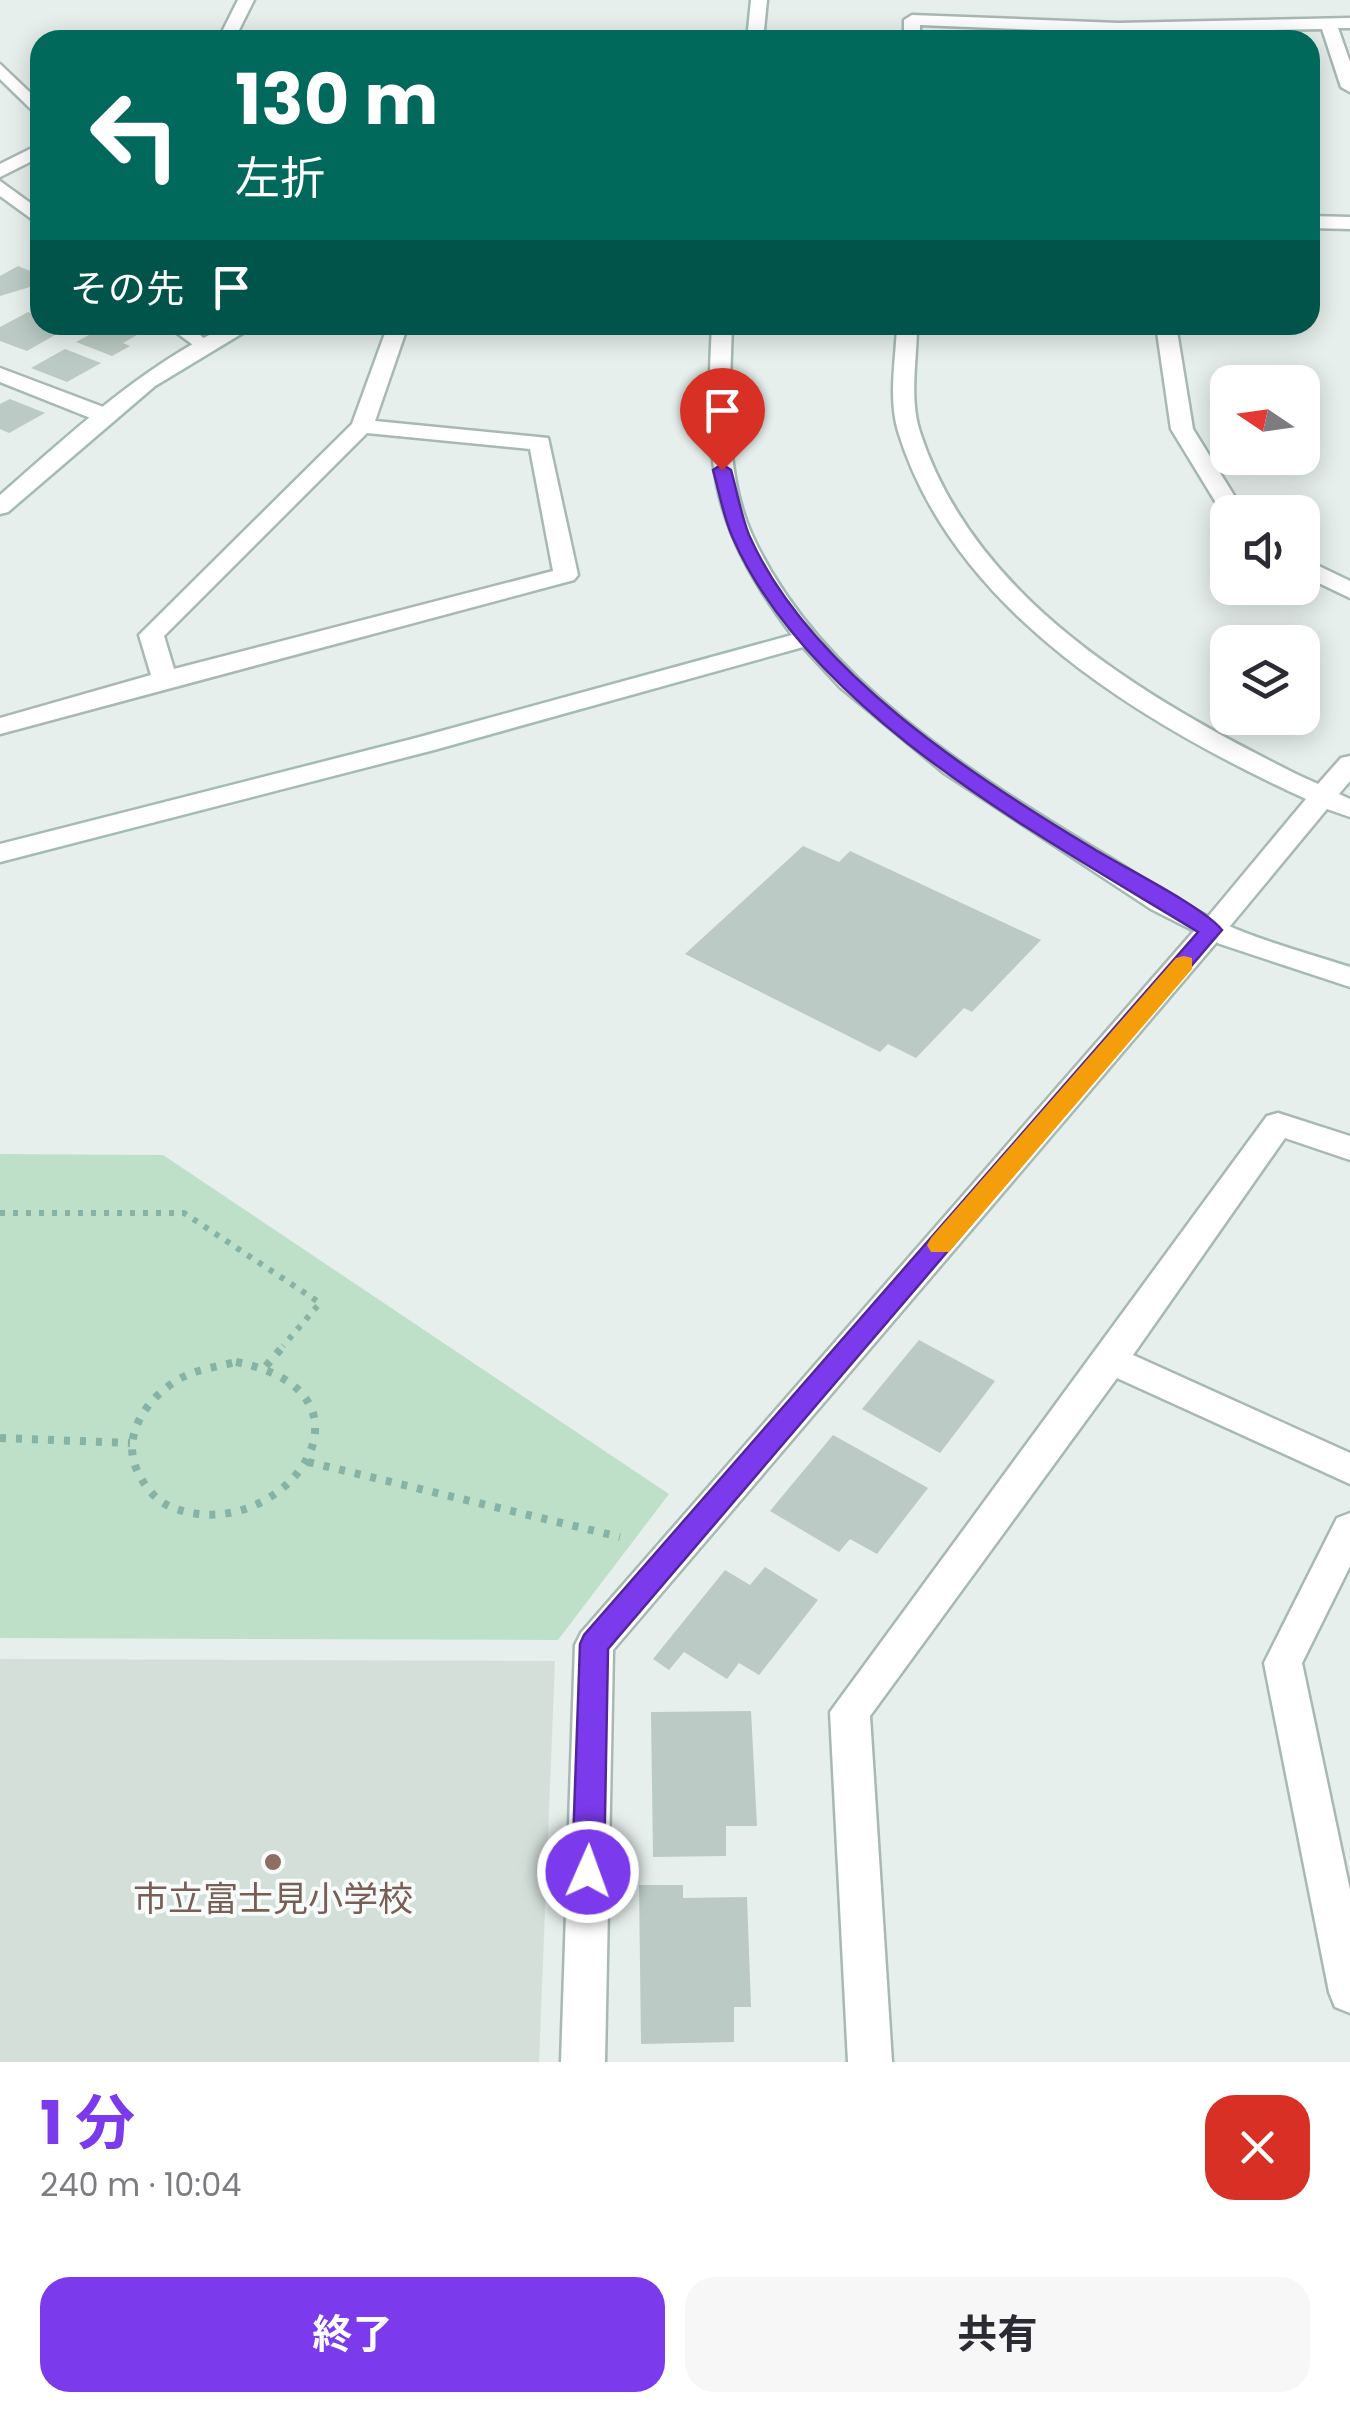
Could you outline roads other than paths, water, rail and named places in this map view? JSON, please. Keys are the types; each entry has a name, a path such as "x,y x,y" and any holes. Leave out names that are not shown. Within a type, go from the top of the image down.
{"street":[{"path":"231,30 246,0"},
{"path":"756,30 759,0"},
{"path":"912,30 912,20 1060,30"},
{"path":"1212,30 1350,23"},
{"path":"1329,25 1350,87"},
{"path":"0,69 30,102"},
{"path":"0,171 30,155"},
{"path":"0,187 30,211"},
{"path":"1320,222 1350,223"},
{"path":"189,335 200,344"},
{"path":"0,506 106,416 200,344 222,335"},
{"path":"165,678 150,635 362,426 394,335"},
{"path":"722,335 718,405 722,470 740,535 769,585 808,638 888,716 975,786 1211,930 1350,977"},
{"path":"907,335 907,428 928,482 961,535 1011,596 1090,660 1180,722 1350,808"},
{"path":"1168,335 1182,429 1222,495"},
{"path":"0,374 106,416"},
{"path":"0,726 165,678 566,576 540,443 362,426"},
{"path":"1320,575 1350,591"},
{"path":"0,854 425,744 808,638"},
{"path":"583,2062 594,1644 1350,764"},
{"path":"870,2062 850,1712 1111,1360 1278,1124 1350,1148"},
{"path":"1111,1360 1350,1469"},
{"path":"1350,1529 1283,1663 1350,1992"}],"place":[{"name":"市立富士見小学校","path":"273,1862"}]}
